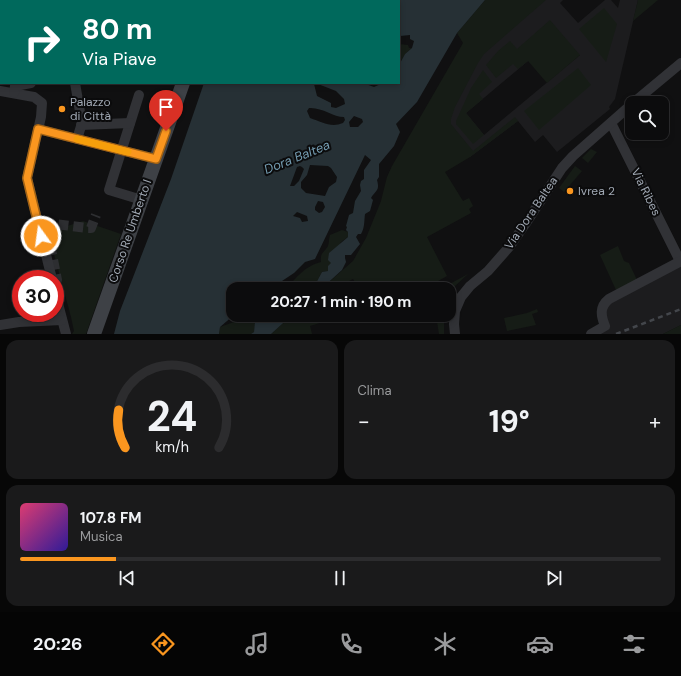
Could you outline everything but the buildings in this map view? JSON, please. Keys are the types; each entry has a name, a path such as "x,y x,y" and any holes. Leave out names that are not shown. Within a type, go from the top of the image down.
{"main road":[{"name":"Corso Re Umberto I","path":"94,334 183,84"}],"street":[{"name":"Via Dora Baltea","path":"642,96 681,63"},
{"path":"14,93 16,86 26,84"},
{"path":"75,84 81,125 77,139"},
{"path":"0,91 34,97 42,103 41,117 27,178 50,270"},
{"path":"139,95 109,190 142,200"},
{"name":"Via Dora Baltea","path":"455,334 454,324 456,311 461,297 470,286 488,271 510,246 562,168 573,156 625,111"},
{"path":"81,125 130,123"},
{"name":"Via Ribes","path":"611,123 681,261"},
{"path":"38,129 156,159"},
{"path":"591,334 605,326 601,314 604,303 681,261"},
{"path":"0,325 20,322"},
{"path":"63,322 66,334"}],"shaded area":[{"path":"485,0 546,0 484,54 455,107 451,124 473,151 515,117 518,121 470,157 445,172 463,201 469,198 473,206 469,209 471,213 427,237 447,276 436,282 355,282 353,279 347,282 329,282 353,261 366,238 381,201 387,177 392,166 463,43 457,33"},
{"path":"540,0 563,0 560,3 578,23 605,0 611,0 618,8 620,0 638,0 615,99 609,107 610,109 557,152 543,135 535,142 518,121 470,157 445,116 476,52","holes":["580,55 484,135 466,113 528,61"]},
{"path":"638,0 658,0 633,21"},
{"path":"604,8 617,24 606,62 579,29"},
{"path":"550,20 580,55 547,83 528,61 518,69 513,64 496,78 486,65 498,51 510,41 517,49"},
{"path":"400,44 408,45 409,48 412,48 405,54 400,63"},
{"path":"578,68 591,85 539,130 524,111"},
{"path":"483,70 492,82 479,94 483,99 466,113 484,135 473,144 456,124 456,121 471,88"},
{"path":"591,149 597,152 588,163 582,158"},
{"path":"575,166 582,171 564,192 559,188"},
{"path":"83,221 121,234 86,334 72,334 74,331 64,291 64,270 58,270 48,232"},
{"path":"342,230 348,232 348,237 341,242 328,271 322,272 317,282 292,282 305,270 321,262 322,254 328,246 330,235"},
{"path":"618,246 624,261 629,263 637,280 616,290 600,255"},
{"path":"681,264 681,325 663,334 601,334 605,331 603,314 607,305"},
{"path":"468,274 456,285 456,282 453,282"},
{"path":"537,309 538,312 532,314 536,325 507,331 504,318 527,313"},
{"path":"234,322 254,322 255,324 254,332 251,334 219,334 220,327"},
{"path":"284,322 323,322 310,326 312,334 271,334"},
{"path":"437,322 444,322 444,334 439,334"},
{"path":"681,325 681,334 663,334"}],"water":[{"name":"Dora Baltea","path":"400,0 485,0 457,33 417,102 396,124 400,132 394,146 379,164 379,177 377,180 378,188 371,198 373,200 370,211 365,214 364,226 361,234 358,234 356,237 360,244 351,255 345,255 346,262 342,270 329,282 317,282 322,272 328,271 328,266 331,263 328,260 329,253 348,237 346,226 349,215 353,213 355,201 361,191 360,185 361,181 364,179 364,170 371,160 365,155 315,259 305,262 294,273 280,282 226,282 226,322 220,327 219,334 114,334 120,311 171,179 204,84 314,84 317,96 331,103 331,107 336,108 345,104 344,99 336,91 318,84 366,84 374,87 381,84 400,84 400,63 405,54 412,48 414,41 410,39 410,35 400,36","holes":["309,108 314,108 344,117 345,120 343,123 330,125 310,118 307,111","354,116 362,119 363,122 358,127 350,127 349,122","310,165 328,166 337,177 336,182 329,187 325,196 306,193 301,188 301,182 307,175","297,167 302,167 304,169 299,181 294,186 290,186","318,201 323,202 325,207 322,212 319,213 315,210 315,207","297,212 307,216 308,221 302,222 300,218 293,216"]},
{"path":"255,322 284,322 271,334 251,334 254,332"}],"tunnel":[{"path":"55,270 46,223 91,228 96,215"}],"railway":[{"path":"616,334 681,309"}],"slow traffic":[{"path":"77,139 128,152"}],"place":[{"name":"Palazzo di Città","path":"62,109"},
{"name":"Ivrea 2","path":"570,191"}],"route":[{"path":"41,236 27,178 38,129 156,159 166,131"}]}
